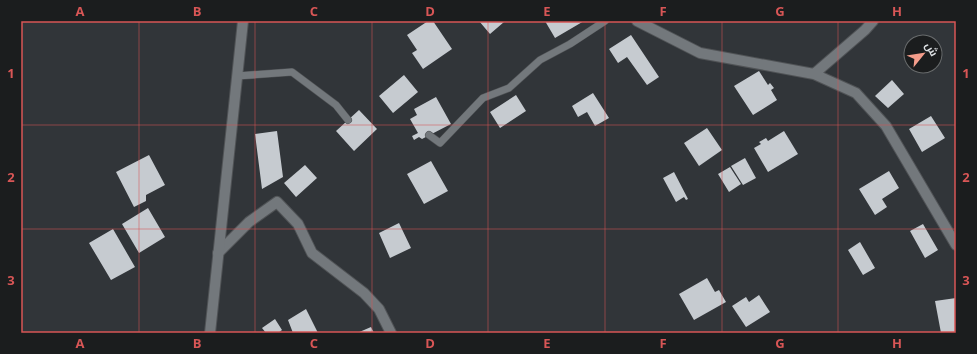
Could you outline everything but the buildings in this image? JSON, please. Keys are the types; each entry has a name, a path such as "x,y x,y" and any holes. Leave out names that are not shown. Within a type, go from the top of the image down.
{"street":[{"path":"210,333 243,21"},
{"path":"637,21 700,53 814,74 856,93 886,126 956,245"},
{"path":"814,74 865,30 873,21"},
{"path":"218,253 249,222 277,202 298,224 312,253 364,293 379,309 392,333"}],"lane":[{"path":"429,135 440,143 483,98 509,88 540,60 570,44 605,21"},
{"path":"237,76 292,72 336,105 348,120"}]}
